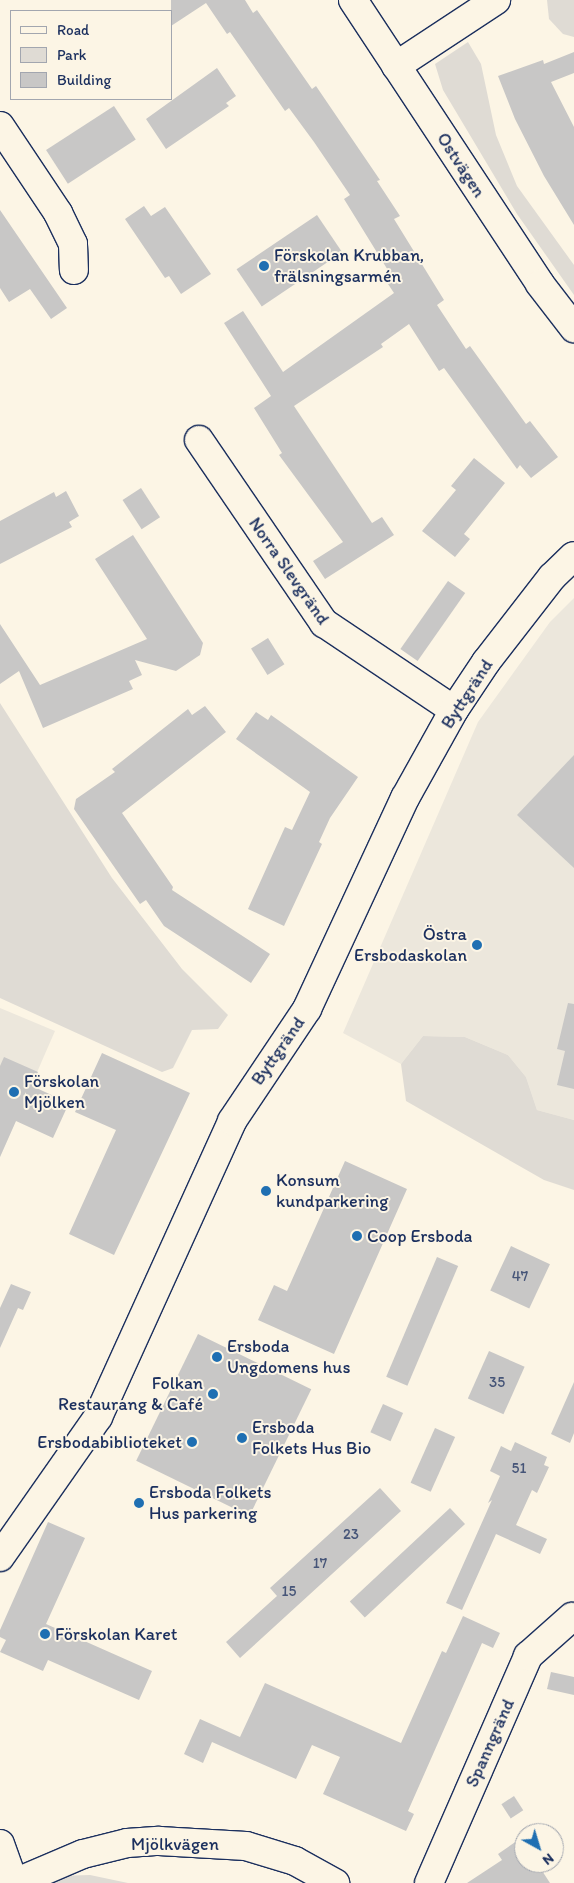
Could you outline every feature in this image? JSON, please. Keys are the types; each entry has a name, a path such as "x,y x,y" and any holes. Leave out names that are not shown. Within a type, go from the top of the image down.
{"street":[{"name":"Ostvägen","path":"353,0 540,284 574,328"},
{"path":"396,66 496,0"},
{"path":"0,126 58,213 73,244 74,270"},
{"name":"Norra Slevgränd","path":"199,440 324,623 454,710"},
{"name":"Byttgränd","path":"0,1557 98,1417 232,1121 307,1009 405,798 454,710 486,662 552,577 574,556"},
{"name":"Spanngränd","path":"429,1883 528,1656 572,1617"},
{"name":"Mjölkvägen","path":"14,1883 82,1854 127,1843 159,1841 246,1846 295,1861 335,1883"},
{"path":"0,1844 14,1883"}],"shaded area":[{"name":"Östra Ersbodaskolan","path":"574,598 574,1120 537,1110 526,1077 508,1055 465,1037 423,1036 401,1064 343,1033 478,722 550,622"},
{"name":"Förskolan Mjölken","path":"0,1008 55,1031 0,1157"}],"green space":[{"path":"547,0 574,0 574,37 563,34 549,19"},
{"path":"468,42 481,64 496,135 517,186 574,265 574,295 517,214 443,90 435,64"},
{"path":"0,703 112,878 182,969 228,1015 218,1029 192,1030 173,1068 162,1072 0,998"},
{"path":"423,1036 465,1037 508,1055 526,1077 537,1110 574,1120 574,1190 544,1180 406,1101 401,1064"},
{"path":"90,1875 128,1883 42,1883 57,1876"}],"building":[{"path":"171,0 245,0 253,13 257,10 312,89 316,86 380,180 377,181 400,216 394,219 444,300 437,305 466,349 470,346 526,424 530,421 558,457 531,478 520,465 517,469 444,368 439,371 409,324 381,344 383,347 294,406 372,523 382,517 394,535 325,579 313,561 343,542 279,455 282,453 254,408 271,396 224,323 243,311 283,372 394,293 388,284 394,280 344,199 350,195 289,108 285,111 230,32 227,34 206,3 172,25"},
{"path":"574,52 574,73 551,82 574,127 574,225 544,176 515,119 498,76 543,60 544,64"},
{"path":"217,68 236,96 226,103 229,106 166,149 146,119"},
{"path":"114,106 136,140 68,184 46,150"},
{"path":"144,206 151,216 165,207 211,274 181,294 169,276 165,278 125,219"},
{"path":"0,210 67,308 51,319 30,289 9,302 0,288"},
{"path":"317,215 342,252 262,307 237,269"},
{"path":"474,458 505,483 464,534 470,539 455,557 422,531 456,490 451,486"},
{"path":"141,488 160,517 142,529 123,500"},
{"path":"66,491 79,516 69,522 72,527 0,564 0,521 54,492 56,497"},
{"path":"133,535 203,643 200,655 176,671 135,660 142,675 129,681 133,689 43,728 19,671 0,684 0,624 40,685 147,639 95,559"},
{"path":"448,581 465,593 418,661 400,649"},
{"path":"268,638 284,664 267,675 251,649"},
{"path":"205,706 226,732 122,813 173,887 172,890 270,954 251,983 164,926 146,900 140,904 74,809 76,799 115,772 112,769 188,709 192,715"},
{"path":"256,712 268,720 271,715 358,777 330,818 319,842 322,844 284,926 248,909 285,827 292,830 310,792 236,739"},
{"path":"574,755 574,868 517,815"},
{"path":"568,1003 574,1004 574,1089 557,1085 565,1051 557,1049"},
{"path":"102,1053 190,1093 114,1255 69,1234 116,1130 75,1112"},
{"path":"4,1057 38,1072 32,1086 69,1103 53,1138 16,1121 0,1157 0,1066"},
{"path":"345,1161 407,1189 334,1354 258,1320 274,1285 287,1291"},
{"path":"511,1246 550,1264 529,1309 490,1290"},
{"path":"437,1257 458,1266 407,1386 386,1377"},
{"path":"11,1284 31,1292 23,1310 18,1308 0,1348 0,1308"},
{"path":"198,1334 311,1389 249,1516 136,1461"},
{"path":"489,1351 525,1367 503,1414 468,1399"},
{"path":"574,1382 574,1433 570,1443 551,1434"},
{"path":"383,1404 403,1413 390,1441 370,1432"},
{"path":"435,1428 455,1437 431,1492 411,1483"},
{"path":"515,1442 547,1457 544,1465 549,1467 537,1493 532,1490 516,1525 547,1539 540,1554 496,1534 462,1610 446,1603 492,1500 488,1503 500,1476 490,1471 501,1446 511,1451"},
{"path":"380,1488 401,1511 240,1658 226,1642 277,1596 270,1588"},
{"path":"450,1508 465,1524 365,1618 350,1601"},
{"path":"48,1522 85,1538 46,1624 152,1671 139,1700 48,1660 43,1671 0,1652 6,1640 0,1637 0,1630"},
{"path":"463,1616 500,1633 493,1648 482,1643 408,1811 414,1814 406,1831 323,1794 340,1757 312,1745 296,1779 212,1742 203,1763 184,1754 200,1719 240,1737 265,1683 401,1743 442,1651 446,1653"},
{"path":"551,1672 574,1677 574,1695 547,1689"},
{"path":"514,1796 523,1810 511,1818 501,1804"},
{"path":"514,1843 514,1873 544,1873 550,1883 467,1883 502,1860 498,1854"}],"place":[{"name":"Förskolan Krubban, frälsningsarmén","path":"264,266"},
{"name":"Östra Ersbodaskolan","path":"477,945"},
{"name":"Förskolan Mjölken","path":"14,1092"},
{"name":"Konsum kundparkering","path":"266,1191"},
{"name":"Coop Ersboda","path":"357,1236"},
{"name":"Ersboda Ungdomens hus","path":"217,1357"},
{"name":"Folkan Restaurang & Café","path":"213,1394"},
{"name":"Ersboda Folkets Hus Bio","path":"242,1438"},
{"name":"Ersbodabiblioteket","path":"192,1442"},
{"name":"Ersboda Folkets Hus parkering","path":"139,1503"},
{"name":"Förskolan Karet","path":"45,1634"}]}
